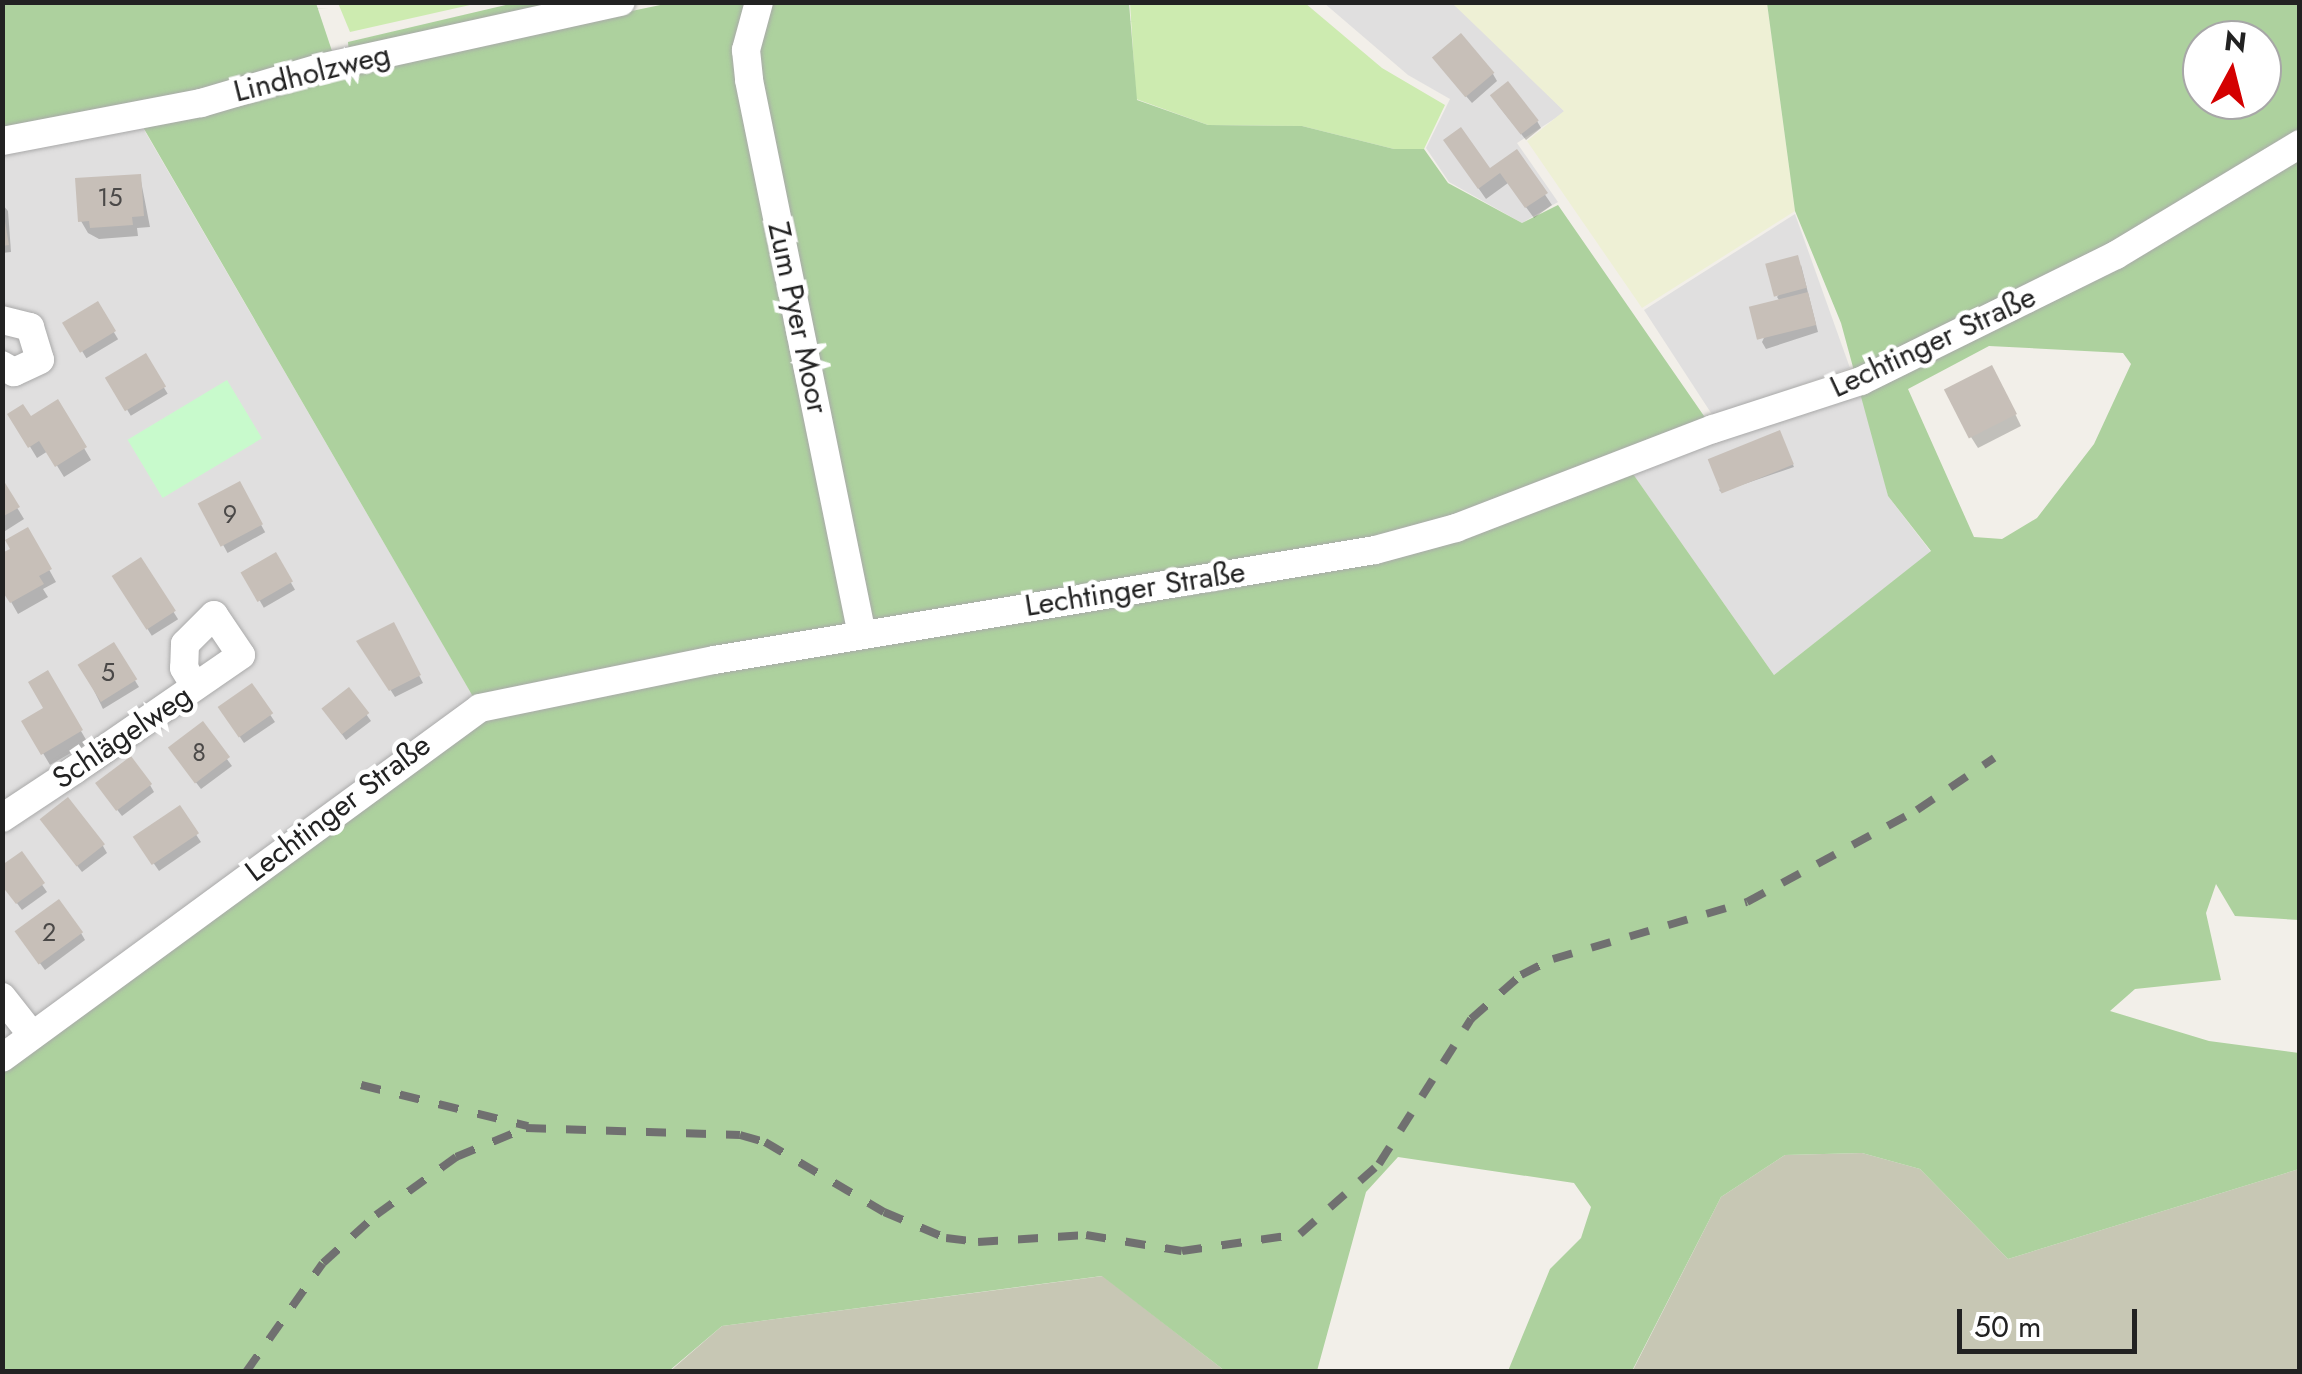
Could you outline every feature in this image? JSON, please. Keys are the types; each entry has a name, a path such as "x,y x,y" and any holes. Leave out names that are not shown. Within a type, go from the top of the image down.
{"street":[{"name":"Lindholzweg","path":"2,141 190,105 320,68 621,2"},
{"name":"Zum Pyer Moor","path":"759,2 746,50 749,80 862,634"},
{"name":"Lechtinger Straße","path":"2,1058 480,708 862,634 1374,550 1456,528 1713,429 1861,381 2116,255 2300,144"},
{"path":"2,320 30,328 40,360 14,372 2,365"},
{"name":"Schlägelweg","path":"2,818 241,655 214,615 185,644 184,668 195,686"},
{"path":"2,997 32,1035"}],"shaded area":[{"path":"1324,3 1452,3 1484,30 1565,112 1517,143 1558,202 1522,223 1449,182 1426,148 1450,99 1408,75"},
{"path":"1452,3 1767,3 1795,211 1642,308 1527,141 1564,111"},
{"path":"136,116 480,708 3,1058 3,142"},
{"path":"1795,214 1850,368 1713,416 1644,310"},
{"path":"1861,381 1888,496 1931,552 1774,675 1625,463"},
{"path":"1862,1153 1920,1169 2008,1259 2299,1169 2299,1371 1632,1372 1721,1197 1785,1155"},
{"path":"1103,1276 1225,1371 669,1372 722,1326"}],"green space":[{"path":"3,3 316,3 339,72 670,3 1129,3 1137,100 1208,125 1302,126 1394,149 1424,149 1448,183 1522,223 1558,205 1713,429 1626,464 1774,675 1931,551 1888,496 1841,323 1795,211 1767,3 2299,3 2299,920 2235,916 2216,884 2206,913 2221,980 2135,989 2110,1011 2209,1041 2299,1053 2299,1169 2008,1259 1920,1169 1862,1153 1785,1155 1721,1197 1632,1371 1508,1371 1550,1269 1581,1238 1591,1207 1574,1183 1398,1157 1366,1192 1317,1371 1225,1371 1102,1276 722,1326 669,1371 3,1371 3,1058 479,707 136,115 3,141","holes":["1989,346 2123,353 2131,364 2094,444 2037,518 2002,539 1974,537 1908,389"]},
{"path":"338,3 479,3 350,32"},
{"path":"514,3 562,3 349,53 348,42"},
{"path":"1130,3 1305,3 1382,68 1445,105 1424,149 1394,149 1302,126 1208,125 1136,99"},
{"path":"227,380 262,438 163,498 128,440"}],"building":[{"path":"1461,33 1494,73 1465,97 1432,57"},
{"path":"1508,81 1539,120 1521,135 1490,95"},
{"path":"1461,127 1490,168 1517,149 1548,193 1525,208 1500,173 1478,189 1443,140"},
{"path":"141,174 144,216 132,217 133,225 90,228 89,221 78,222 75,178"},
{"path":"2,204 9,245 2,246"},
{"path":"1798,255 1807,288 1774,297 1765,264"},
{"path":"1808,292 1816,325 1757,340 1749,307"},
{"path":"98,301 116,331 80,353 62,323"},
{"path":"146,353 166,386 125,411 105,378"},
{"path":"1992,365 2017,414 1969,439 1944,390"},
{"path":"58,399 87,447 55,467 39,441 28,448 7,414 23,404 31,416"},
{"path":"1780,430 1794,464 1722,494 1708,459"},
{"path":"2,478 20,507 2,517"},
{"path":"240,481 263,524 221,547 198,504"},
{"path":"28,527 52,569 39,576 44,584 10,603 2,591 2,553 10,549 5,540"},
{"path":"276,552 293,581 257,602 240,572"},
{"path":"141,557 176,611 147,630 112,576"},
{"path":"394,622 421,675 389,691 356,641"},
{"path":"114,642 137,679 101,702 78,665"},
{"path":"48,670 83,730 41,755 21,721 43,708 28,682"},
{"path":"252,683 273,713 239,737 218,707"},
{"path":"349,687 369,713 342,735 321,709"},
{"path":"203,721 230,757 195,783 168,747"},
{"path":"131,756 152,784 116,811 95,783"},
{"path":"68,797 105,844 77,866 40,819"},
{"path":"180,805 199,833 152,865 133,837"},
{"path":"22,851 45,883 16,904 2,886 2,865"},
{"path":"59,899 83,932 39,964 15,931"}],"railway":[{"path":"246,1372 323,1263 376,1215 456,1157 526,1128 740,1135 765,1142 884,1212 946,1238 978,1242 1086,1235 1182,1251 1300,1234 1379,1164 1471,1019 1521,975 1553,959 1747,902 1917,810 1994,758"},
{"path":"361,1085 528,1126"}]}
